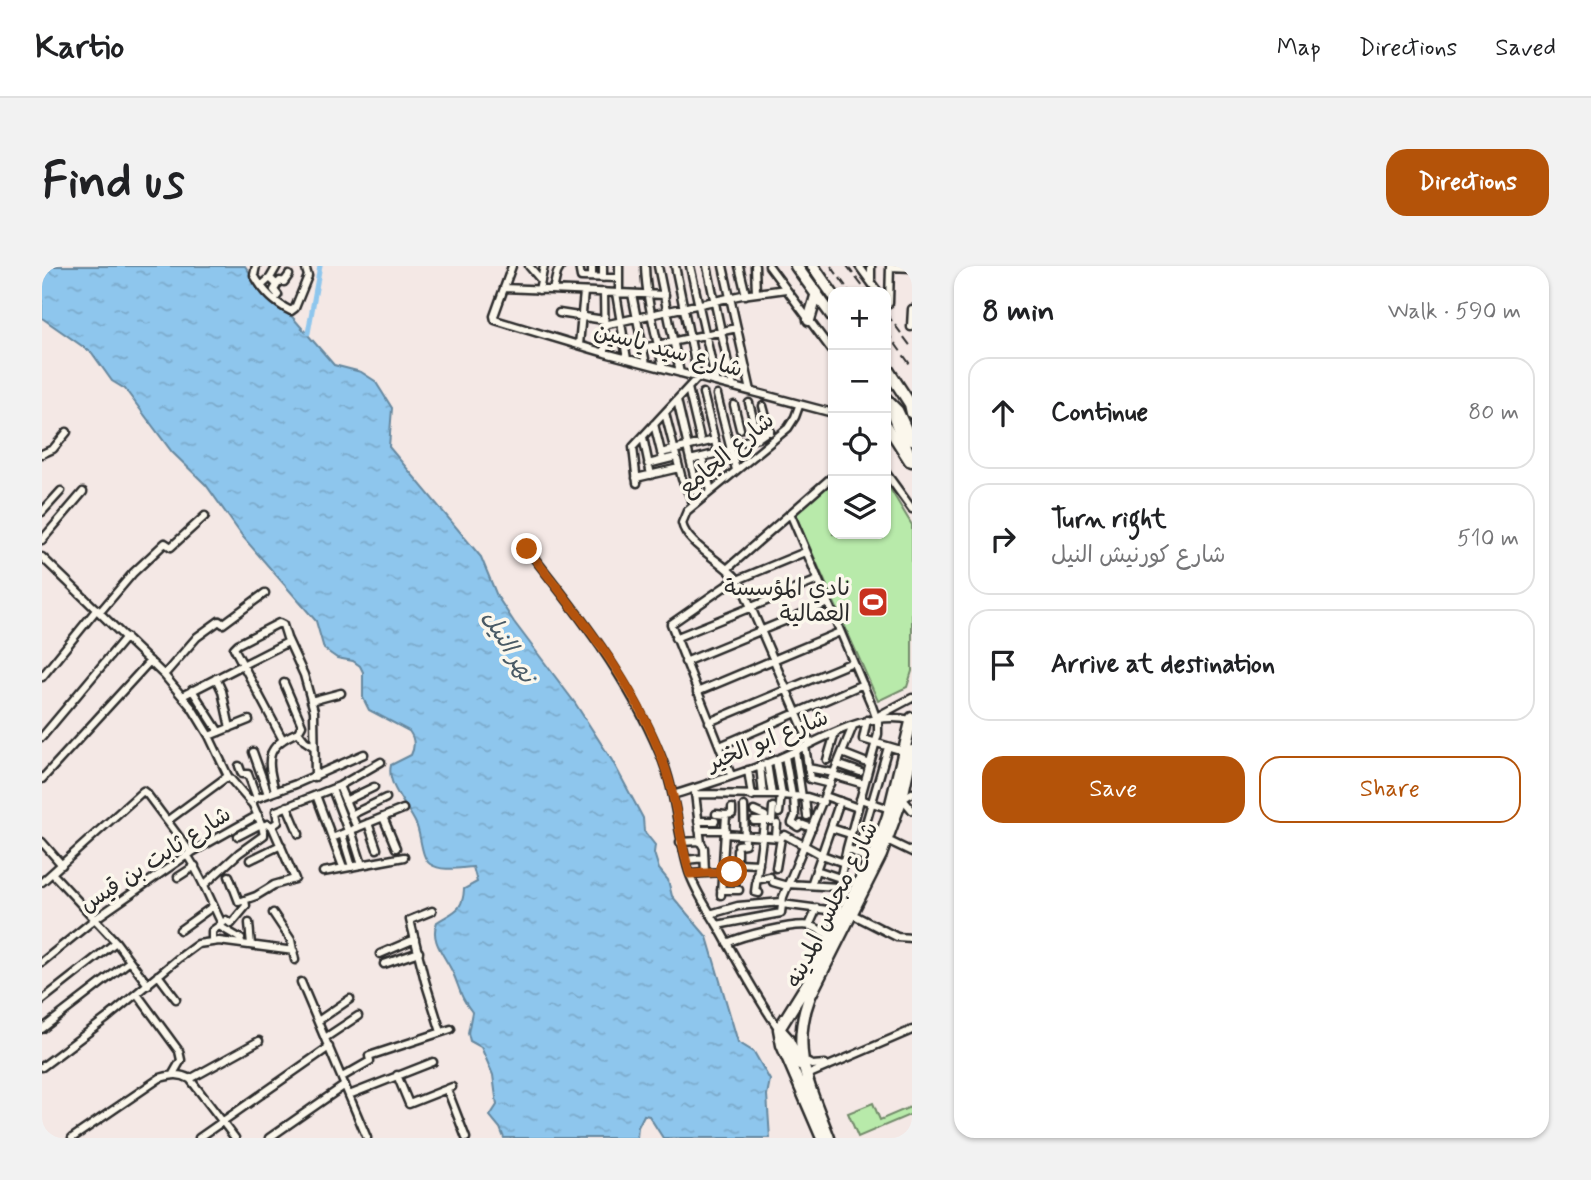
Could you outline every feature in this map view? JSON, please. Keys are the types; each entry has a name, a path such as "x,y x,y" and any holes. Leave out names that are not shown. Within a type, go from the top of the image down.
{"highway":[{"path":"796,266 828,310"},
{"path":"813,266 828,288"},
{"path":"809,320 817,293"},
{"path":"891,375 911,408"},
{"path":"891,411 912,463"},
{"name":"شارع مجلس المدينه","path":"779,1029 809,981 831,937 848,914 906,797 912,719"},
{"name":"شارع مجلس المدينه","path":"809,1068 800,1040 803,1017 870,861 908,751"},
{"path":"779,1029 786,1031 793,1028 803,1017"},
{"path":"779,1029 787,1038 798,1063 809,1068 829,1138"},
{"path":"779,1029 782,1045 822,1138"}],"main road":[{"path":"891,404 898,410 912,440"},
{"path":"891,441 912,463"}],"street":[{"path":"256,266 254,275 261,286 274,300 292,311 308,273 306,268 298,266"},
{"path":"254,275 264,266"},
{"path":"261,286 277,266"},
{"path":"512,266 504,288 665,295"},
{"path":"529,266 541,280"},
{"path":"539,290 544,266"},
{"path":"553,290 556,273 561,266"},
{"path":"579,266 581,277 619,278"},
{"path":"592,266 592,277"},
{"path":"603,266 603,278"},
{"path":"619,266 618,293 627,359"},
{"path":"645,266 647,294 663,368"},
{"path":"658,266 680,373"},
{"path":"675,266 698,377 632,450 637,481 651,475 693,472"},
{"path":"691,266 716,382"},
{"path":"707,266 733,387"},
{"path":"723,266 751,391"},
{"path":"739,266 746,295"},
{"path":"755,266 756,293"},
{"path":"769,266 832,350"},
{"path":"859,266 874,287"},
{"path":"871,266 871,282"},
{"path":"888,287 890,266 912,268"},
{"path":"274,300 278,295 274,289 276,285 280,281 284,282 289,275"},
{"path":"297,277 306,282"},
{"path":"270,278 276,285"},
{"name":"شارع سيد ياسين","path":"504,288 494,319 605,353 828,412"},
{"path":"559,313 604,322 621,322 786,289"},
{"path":"579,345 584,292"},
{"path":"604,292 605,353"},
{"path":"632,294 646,363"},
{"path":"287,299 297,303"},
{"path":"911,327 912,309"},
{"path":"643,348 737,328"},
{"path":"688,388 701,443"},
{"path":"703,393 718,453"},
{"path":"717,395 737,470"},
{"path":"677,400 697,502"},
{"path":"748,403 758,438"},
{"path":"734,405 740,429"},
{"path":"763,406 772,440"},
{"name":"شارع الجامع","path":"799,406 792,423 697,502 683,519 685,532 738,580 796,713 807,745 808,768"},
{"path":"665,413 680,472 697,502"},
{"path":"694,415 738,420"},
{"path":"654,424 662,457"},
{"path":"690,460 758,438 770,430"},
{"path":"42,454 53,449 67,432"},
{"path":"672,440 699,433"},
{"path":"643,437 651,475"},
{"path":"648,464 687,447 715,440"},
{"path":"702,457 710,491"},
{"path":"888,476 912,509"},
{"path":"727,569 828,480"},
{"path":"42,512 61,491"},
{"path":"42,540 83,492"},
{"path":"790,513 863,684 871,719 878,728 833,911"},
{"path":"42,677 133,573 165,543 171,547 205,516"},
{"path":"527,549 583,620 626,685 661,756 673,795 680,842 690,874 740,968 779,1029"},
{"path":"732,775 670,626 722,587 806,552"},
{"path":"42,557 150,661 182,696 209,736 228,776 258,814 264,835 239,853 205,884"},
{"path":"675,638 818,580"},
{"path":"164,675 201,633 219,621 223,624 265,593"},
{"path":"684,662 828,603"},
{"path":"283,740 234,650 236,645 276,623 282,624 304,675 311,701 315,719 314,777"},
{"path":"697,692 840,632"},
{"path":"42,737 125,637"},
{"path":"182,696 288,642"},
{"path":"42,779 150,661"},
{"path":"709,722 853,662"},
{"path":"216,678 222,691 230,728"},
{"path":"271,793 268,759 271,750 298,732 302,725 284,683"},
{"path":"720,746 863,684"},
{"path":"192,690 219,732"},
{"path":"311,701 341,693"},
{"name":"شارع ابو الخير","path":"673,795 695,791 714,781 776,760 871,719 912,698"},
{"path":"871,719 863,739 908,751"},
{"name":"شارع ابو الخير","path":"871,719 912,719"},
{"path":"209,736 249,720"},
{"path":"718,925 779,915 788,885 852,726"},
{"path":"298,732 314,747"},
{"path":"827,761 835,733"},
{"path":"857,854 888,747"},
{"path":"795,751 804,797 800,815 792,823 798,827 802,824 812,828"},
{"path":"253,752 271,793"},
{"path":"842,753 870,764"},
{"path":"249,801 296,785 364,754"},
{"path":"785,756 793,796 800,815"},
{"path":"776,760 781,795 779,813"},
{"path":"272,826 278,822 275,812 335,788 381,762"},
{"path":"763,795 764,764"},
{"path":"764,764 772,795"},
{"path":"838,764 860,772"},
{"path":"239,766 242,774 248,775 257,798"},
{"path":"830,784 810,779 808,768 864,784"},
{"path":"748,769 752,796"},
{"path":"345,801 372,788 362,773"},
{"path":"167,821 228,776"},
{"path":"714,781 714,795"},
{"path":"296,785 303,801"},
{"path":"335,788 351,815 349,831 352,867"},
{"path":"335,788 362,865"},
{"path":"705,873 695,791 714,795 781,795 824,799 840,801 858,808"},
{"path":"42,882 140,792 147,793 189,854 205,884 212,907 241,939"},
{"path":"316,795 343,867"},
{"path":"906,797 912,810"},
{"path":"351,815 386,798"},
{"path":"860,799 890,809"},
{"path":"811,885 840,801"},
{"path":"287,806 299,834"},
{"path":"733,847 744,845 744,810 765,821 772,821 773,807"},
{"path":"698,821 731,815 732,808"},
{"path":"332,838 403,809"},
{"name":"شارع ثابت بن قيس","path":"42,962 95,919 189,854 258,814"},
{"path":"800,815 816,818"},
{"path":"726,816 725,832 737,863 764,865"},
{"path":"383,817 396,848"},
{"path":"764,865 761,847 765,821"},
{"path":"842,831 846,822"},
{"path":"368,823 377,849"},
{"path":"734,824 745,824"},
{"path":"777,824 778,837 764,865 758,887 772,879 788,885 838,887"},
{"path":"238,836 261,825 272,826 295,878 241,901"},
{"path":"831,828 850,834"},
{"path":"699,830 778,837 785,835 822,855 844,863"},
{"path":"887,840 911,851"},
{"path":"680,842 700,841"},
{"path":"42,844 62,865"},
{"path":"250,860 281,845"},
{"path":"733,847 723,871 721,892 739,890"},
{"path":"753,847 761,847"},
{"path":"847,848 870,861"},
{"path":"323,872 404,857"},
{"path":"750,857 764,865"},
{"path":"686,860 704,858"},
{"path":"690,874 723,871 732,865 732,872"},
{"path":"178,877 195,866"},
{"path":"816,870 840,878"},
{"path":"723,871 736,877 736,881"},
{"path":"52,873 116,942 148,985"},
{"path":"224,922 231,924 246,906 229,876"},
{"path":"710,914 738,906 817,908 848,914 897,937 912,938"},
{"path":"180,930 212,907"},
{"path":"809,926 817,908"},
{"path":"432,911 410,920 441,1032"},
{"path":"273,913 291,940 295,960"},
{"path":"212,940 212,931 224,922"},
{"path":"249,923 251,944"},
{"path":"727,943 747,935 809,926 831,937"},
{"path":"380,954 415,939"},
{"path":"42,1067 198,944 212,940 293,951"},
{"path":"42,1000 116,942"},
{"path":"384,964 419,952"},
{"path":"42,1029 130,961"},
{"path":"158,975 176,999"},
{"path":"301,982 367,1138"},
{"path":"137,994 179,1051 181,1060 173,1074"},
{"path":"318,1021 350,999"},
{"path":"325,1038 358,1016"},
{"path":"342,1077 370,1061 369,1056 451,1029"},
{"path":"809,1068 838,1062 912,1030"},
{"path":"190,1079 259,1041"},
{"path":"199,1138 329,1047"},
{"path":"349,1095 433,1062"},
{"path":"72,1138 160,1077 173,1074 190,1079 235,1138"},
{"path":"397,1075 409,1104 449,1088 466,1138"},
{"path":"269,1138 345,1085"}],"green space":[{"name":"نادي المؤسسة العمالية","path":"828,483 828,539 891,539 891,490 912,525 912,671 907,687 878,701 794,512"},
{"path":"873,1103 880,1120 910,1107 912,1114 858,1137 848,1113"}],"water":[{"name":"نهر النيل","path":"42,266 245,266 263,292 288,312 334,365 361,372 375,381 392,408 389,447 481,557 497,596 575,703 613,762 643,818 644,831 655,845 654,853 659,869 668,880 672,896 707,937 738,1042 754,1052 770,1080 767,1095 770,1138 663,1138 649,1116 644,1115 638,1127 637,1138 504,1138 490,1116 497,1105 493,1075 481,1047 470,1041 468,1033 472,1012 435,936 437,922 460,906 464,889 477,882 473,867 440,868 430,864 425,857 416,824 395,788 390,773 391,765 411,755 414,743 411,734 369,710 363,698 363,672 360,666 353,661 337,658 324,649 316,621 243,537 206,485 172,452 125,389 112,381 92,353 42,318"}],"waterway":[{"path":"308,333 320,266"}],"railway":[{"path":"831,266 846,287"},
{"path":"847,266 863,287"},
{"path":"891,320 912,348"},
{"path":"891,338 912,367"}],"place":[{"name":"نادي المؤسسة العمالية","path":"873,602"}],"route":[{"path":"527,549 599,643 639,709 669,779 680,842 690,874 723,872 723,865 732,865 732,872"}]}
